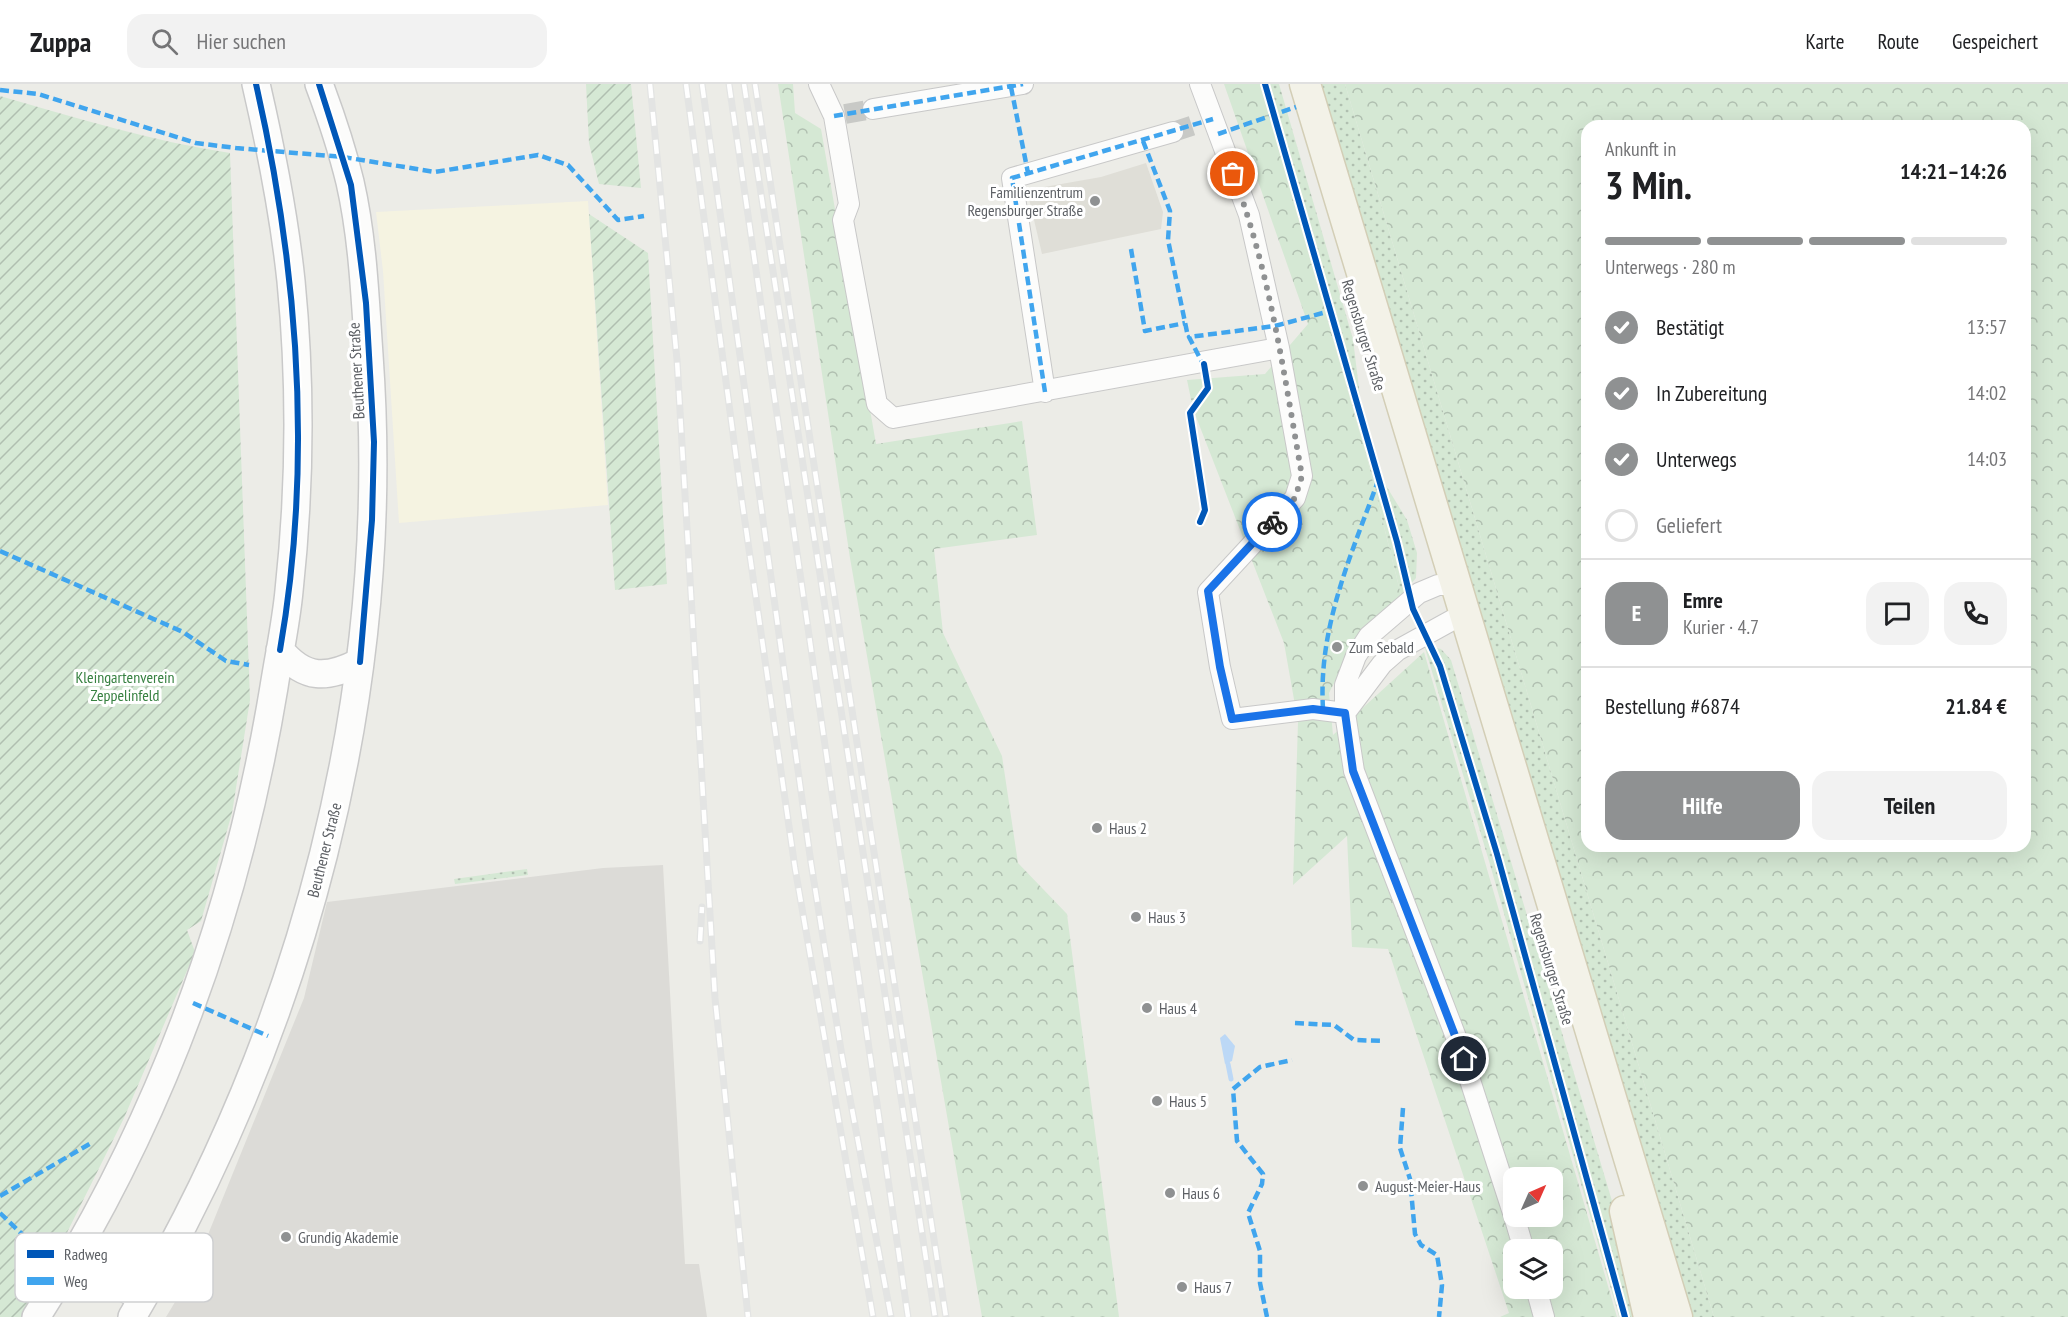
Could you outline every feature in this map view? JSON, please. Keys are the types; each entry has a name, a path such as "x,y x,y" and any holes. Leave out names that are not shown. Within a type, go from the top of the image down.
{"main road":[{"path":"86,1233 151,1105 203,976 252,805 289,593 296,508 297,426 293,308 279,192 256,84"},
{"name":"Beuthener Straße","path":"177,1233 213,1166 251,1079 282,998 325,847 342,772 360,662 369,568 373,462 366,303 351,185 319,84"},
{"name":"Regensburger Straße","path":"1289,84 1452,601 1622,1201 1649,1317"},
{"path":"1305,84 1452,601 1677,1317"},
{"path":"280,651 299,668 319,675 338,672 360,662"},
{"path":"36,1317 45,1302"}],"street":[{"path":"819,84 840,115 849,204 843,220 878,404 893,418 1279,348"},
{"path":"873,109 1023,84"},
{"path":"1200,84 1205,122 1249,215 1279,348 1302,476 1295,498 1208,591 1220,667 1232,719 1313,709 1345,713"},
{"path":"1045,392 1012,178 1173,132"},
{"path":"1452,601 1410,598 1369,636 1356,656 1345,685 1345,713 1353,771 1456,1037 1503,1182"},
{"path":"1345,713 1382,664 1452,601"},
{"path":"1539,1299 1545,1317"}],"shaded area":[{"name":"Familienzentrum Regensburger Straße","path":"1146,163 1163,212 1161,229 1042,254 1027,190 1101,177"},
{"path":"588,201 608,505 399,523 383,271 376,212"},
{"path":"663,865 685,1264 699,1264 707,1317 166,1317 175,1302 213,1302 213,1233 209,1233 304,998 327,902 603,868"}],"green space":[{"path":"586,84 631,84 641,188 599,184 589,143"},
{"path":"778,84 793,84 795,113 821,129 876,444 1022,421 1037,535 934,549 943,633 1002,756 1018,863 1067,914 1119,1317 982,1317 850,558"},
{"path":"1224,84 1260,84 1366,454 1401,595 1357,638 1329,693 1333,735 1424,652 1617,1317 1500,1317 1509,1313 1504,1299 1563,1299 1563,1239 1503,1239 1503,1295 1388,949 1352,947 1347,836 1293,885 1298,722 1284,643 1193,409 1187,380 1265,374 1308,324"},
{"path":"1260,84 1279,84 1353,339 1360,397 1382,479 1407,520 1417,553 1416,578 1401,595 1366,454"},
{"path":"1319,84 1345,84 1714,1317 1684,1317"},
{"path":"1345,84 2068,84 2068,1317 1714,1317"},
{"name":"Kleingartenverein Zeppelinfeld","path":"0,96 86,121 230,153 250,700 232,813 201,921 187,930 195,952 124,1118 67,1233 15,1233 15,1302 32,1302 25,1317 0,1317"},
{"path":"589,214 648,253 667,584 615,590"},
{"path":"1424,645 1441,649 1451,660 1626,1248 1641,1317 1619,1317 1489,861"},
{"path":"527,869 528,875 455,884 454,879"}],"water":[{"path":"1225,1034 1235,1046 1232,1061 1225,1064 1220,1038"}],"waterway":[{"path":"1228,1064 1231,1079"}],"tunnel":[{"path":"845,114 873,109"},
{"path":"1173,132 1197,124"}],"railway":[{"path":"650,84 677,360 715,998 748,1317"},
{"path":"686,84 742,501 795,868 873,1317"},
{"path":"702,84 811,863 842,1056 891,1317"},
{"path":"729,84 908,1317"},
{"path":"744,84 935,1317"},
{"path":"755,84 946,1317"},
{"path":"700,941 702,907"}],"marked path":[{"path":"834,116 1023,84"},
{"path":"1011,87 1028,173"},
{"path":"0,90 38,94 196,143 236,148 343,157 435,172 538,155 568,165 618,220 644,216"},
{"path":"1218,134 1296,107"},
{"path":"1045,392 1012,178 1213,119"},
{"path":"1143,141 1170,211 1168,240 1187,332"},
{"path":"1131,249 1145,331 1185,323"},
{"path":"1205,368 1189,337 1275,326 1330,311"},
{"path":"1323,709 1323,679 1331,621 1347,564 1378,481"},
{"path":"0,551 183,632 226,661 249,665"},
{"path":"193,1003 268,1036"},
{"path":"1295,1023 1334,1025 1354,1040 1384,1041"},
{"path":"1267,1317 1260,1283 1260,1251 1248,1213 1262,1184 1263,1174 1237,1141 1233,1089 1260,1067 1292,1060"},
{"path":"1403,1108 1400,1148 1410,1179 1415,1234 1421,1245 1437,1255 1442,1285 1439,1317"},
{"path":"0,1196 93,1142"},
{"path":"0,1213 21,1233"}],"cycle path":[{"path":"256,84 282,224 291,295 296,366 298,437 296,508 290,579 280,650"},
{"path":"319,84 351,185 366,303 374,442 372,520 360,662"},
{"path":"1265,84 1397,542 1413,609 1440,666 1497,854 1625,1317"},
{"path":"1200,522 1205,510 1190,413 1208,388 1204,364"}],"way so far":[{"path":"1233,174 1249,215 1275,326 1302,476 1295,498 1272,522"}],"place":[{"name":"Familienzentrum Regensburger Straße","path":"1095,201"},
{"name":"Zum Sebald","path":"1337,647"},
{"name":"Haus 2","path":"1097,828"},
{"name":"Haus 3","path":"1136,917"},
{"name":"Haus 4","path":"1147,1008"},
{"name":"Haus 5","path":"1157,1101"},
{"name":"August-Meier-Haus","path":"1363,1186"},
{"name":"Haus 6","path":"1170,1193"},
{"name":"Grundig Akademie","path":"286,1237"},
{"name":"Haus 7","path":"1182,1287"}],"route":[{"path":"1272,522 1208,591 1220,667 1232,719 1313,709 1345,713 1353,771 1464,1059"}]}
